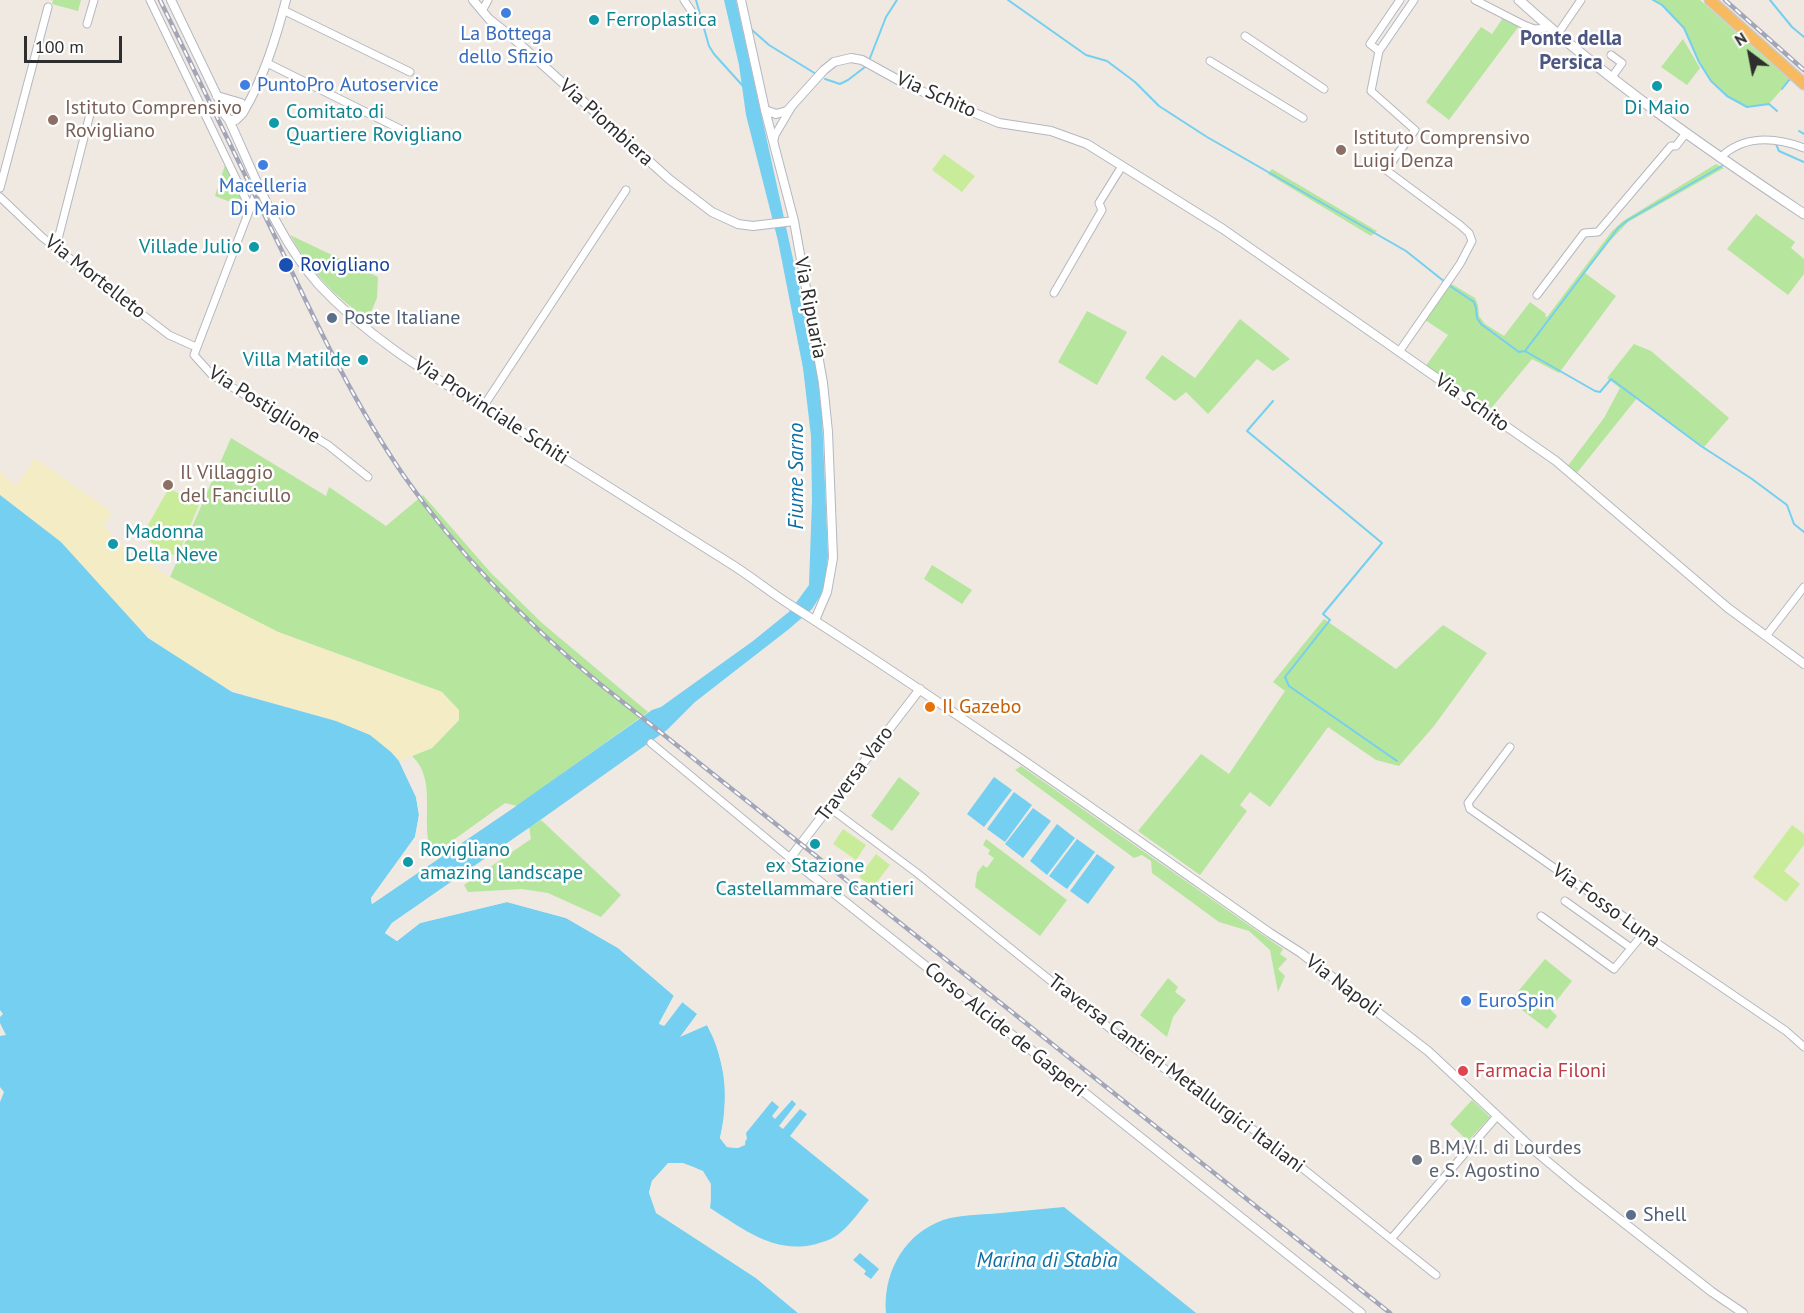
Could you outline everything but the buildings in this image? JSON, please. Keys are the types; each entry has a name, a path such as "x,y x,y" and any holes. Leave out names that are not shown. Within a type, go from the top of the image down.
{"highway":[{"path":"1710,0 1804,84"}],"main road":[{"path":"1519,0 1553,31 1686,133 1804,214"}],"street":[{"path":"87,24 94,0"},
{"path":"150,0 250,208"},
{"path":"171,0 218,96 224,115 234,119"},
{"name":"Via Provinciale Schiti","path":"286,0 267,63 244,111 234,119 236,135 292,250 319,284 355,320 375,336 737,567 815,620"},
{"name":"Via Piombiera","path":"473,0 482,11 690,196 712,212 738,224 753,226 794,221"},
{"path":"482,11 488,0"},
{"path":"684,0 694,15"},
{"name":"Via Ripuaria","path":"741,0 765,110 794,221 821,365 828,432 833,558 827,592 815,620"},
{"path":"1379,51 1370,44 1400,0"},
{"path":"1399,352 1447,284 1472,242 1469,233 1460,225 1386,170 1415,130 1371,91 1379,51 1414,0"},
{"path":"1475,0 1534,29 1553,31 1581,0"},
{"path":"0,188 48,7"},
{"path":"283,10 410,72"},
{"path":"1245,36 1324,89"},
{"path":"1611,55 1622,63 1612,77"},
{"name":"Via Schito","path":"792,106 824,70 834,62 851,58 862,60 909,86 999,123 1051,131 1087,144 1223,229 1556,461 1728,608 1804,664"},
{"path":"1210,61 1303,118"},
{"path":"267,63 404,131"},
{"path":"218,96 241,103 244,111"},
{"path":"223,108 234,101 252,96"},
{"path":"765,110 780,114 792,106"},
{"path":"774,144 775,135 792,106"},
{"path":"56,247 90,114"},
{"path":"1537,295 1584,233 1597,233 1671,146 1676,146 1686,133"},
{"path":"1720,158 1744,142 1779,140 1804,148"},
{"path":"1054,293 1101,210 1099,204 1122,166"},
{"name":"Via Postiglione","path":"259,185 196,347 195,358 212,375 328,446 368,477"},
{"path":"483,407 626,190"},
{"name":"Via Mortelleto","path":"0,197 56,247 169,335 196,347"},
{"path":"1766,636 1804,587"},
{"name":"Via Napoli","path":"815,620 1011,751 1300,953 1428,1051 1497,1116 1577,1186 1712,1292 1743,1313"},
{"name":"Traversa Varo","path":"789,858 920,689"},
{"name":"Corso Alcide de Gasperi","path":"651,743 789,858 1361,1313"},
{"name":"Via Fosso Luna","path":"1510,747 1468,803 1470,809 1633,923 1643,934 1767,1017 1804,1047"},
{"name":"Traversa Cantieri Metallurgici Italiani","path":"830,808 926,880 1133,1047 1261,1135 1436,1275"},
{"path":"1565,901 1630,948"},
{"path":"1541,916 1614,969 1643,934"},
{"path":"1391,1239 1497,1116"}],"green space":[{"path":"53,0 81,0 78,11 52,4"},
{"path":"1653,0 1700,0 1790,80 1769,104 1747,107 1727,96 1711,81 1699,62 1684,28 1662,5"},
{"path":"1503,18 1519,26 1449,120 1426,102 1481,27 1492,34"},
{"path":"1683,39 1700,68 1687,85 1661,67"},
{"path":"944,154 975,176 962,192 932,170"},
{"path":"226,162 246,203 246,208 215,196"},
{"path":"1716,164 1724,168 1628,222 1585,273 1616,296 1559,373 1532,359 1489,411 1425,367 1448,335 1425,320 1450,283 1475,298 1479,316 1485,324 1504,336 1530,302 1547,317 1612,231 1623,221"},
{"path":"1272,169 1377,231 1371,236 1268,174"},
{"path":"1756,214 1795,242 1791,248 1804,259 1804,274 1788,295 1727,249"},
{"path":"290,235 378,277 377,298 368,319 324,282"},
{"path":"1087,311 1127,332 1097,385 1058,362"},
{"path":"1240,319 1290,359 1273,371 1257,359 1208,414 1186,392 1175,401 1145,378 1162,355 1195,378"},
{"path":"1634,344 1651,351 1729,418 1704,447 1637,398 1576,474 1567,467 1604,418 1620,388 1607,378"},
{"path":"231,438 326,496 329,487 386,526 423,495 491,573 542,623 648,712 517,806 505,803 438,851 431,851 427,827 427,789 420,766 412,756 432,748 459,720 442,692 278,632 170,577"},
{"path":"169,488 199,505 177,557 141,537"},
{"path":"932,565 972,590 962,604 924,579"},
{"path":"1324,619 1396,669 1443,625 1487,653 1434,726 1399,766 1376,760 1328,727 1270,807 1250,792 1240,805 1247,811 1200,875 1138,831 1201,754 1229,774 1285,691 1273,682"},
{"path":"1021,766 1283,949 1280,954 1287,959 1278,969 1285,976 1278,992 1270,950 1249,931 1219,922 1152,873 1151,861 1142,855 1134,858 1015,770"},
{"path":"899,777 920,793 892,831 871,816"},
{"path":"541,820 621,895 601,917 548,893 522,889 468,892 464,885 531,839 529,828"},
{"path":"1792,825 1804,834 1804,845 1784,871 1800,884 1786,902 1753,877"},
{"path":"843,829 866,845 856,860 833,844"},
{"path":"986,839 1067,900 1040,936 975,887 977,873 983,865 987,868 994,858 988,854 990,850 983,845"},
{"path":"876,854 890,865 873,887 859,877"},
{"path":"1545,959 1572,981 1550,1009 1557,1016 1547,1029 1510,1001"},
{"path":"1168,978 1178,987 1175,992 1186,1000 1173,1017 1167,1037 1140,1015"},
{"path":"1472,1100 1490,1117 1468,1141 1450,1124"}],"sand":[{"path":"35,458 112,512 104,527 122,546 170,577 278,632 442,692 459,710 459,720 432,748 399,761 370,735 336,721 224,687 158,645 0,495 0,470 15,487"}],"water":[{"path":"724,0 736,0 816,363 822,417 828,555 826,577 821,595 812,609 695,702 667,730 392,923 385,933 397,941 420,923 507,902 566,918 618,948 674,996 659,1023 665,1025 682,1002 697,1014 681,1036 707,1025 722,1066 725,1095 720,1138 727,1147 738,1148 747,1139 746,1133 772,1101 779,1107 772,1116 775,1119 792,1100 796,1104 779,1126 783,1129 800,1109 807,1114 790,1136 869,1200 852,1221 831,1239 797,1247 758,1237 710,1208 710,1187 707,1179 703,1173 689,1165 668,1163 652,1181 649,1192 657,1213 756,1278 798,1313 0,1313 0,1102 4,1092 0,1087 0,1036 6,1035 0,1023 0,1017 3,1014 0,1010 0,495 61,542 148,638 232,692 336,721 370,735 391,752 399,761 416,797 419,815 415,837 371,898 372,904 652,710 661,707 753,641 790,611 809,585 812,500 811,436 803,368 778,241 746,115 739,65"},
{"path":"994,777 1012,790 984,827 967,814"},
{"path":"1014,792 1032,805 1005,842 987,829"},
{"path":"1033,808 1051,821 1023,858 1005,844"},
{"path":"1057,824 1075,838 1047,875 1030,861"},
{"path":"1077,839 1095,852 1067,889 1049,876"},
{"path":"1097,854 1115,867 1088,904 1070,891"},
{"name":"Marina di Stabia","path":"1064,1207 1196,1313 886,1313 891,1272 904,1249 924,1230 943,1220 956,1217"},
{"path":"860,1253 879,1269 871,1279 864,1274 866,1271 853,1260"}],"pier":[{"path":"402,760 419,797 422,815 418,837 374,899 513,805 516,806 372,904 371,898 415,837 419,815 416,797 399,761"},
{"path":"529,828 530,832 394,925 389,932 397,938 419,921 507,899 567,915 620,945 676,993 677,997 663,1022 680,1000 684,1000 664,1026 659,1024 674,995 618,948 566,918 507,902 420,923 397,941 385,933 392,923"},
{"path":"699,1012 699,1016 690,1029 708,1022 719,1041 729,1082 727,1120 723,1137 729,1144 737,1145 742,1143 746,1133 745,1145 738,1148 727,1147 720,1138 724,1120 726,1082 716,1043 707,1025 680,1037"},
{"path":"669,1163 683,1163 703,1171 711,1184 710,1208 708,1210 708,1185 701,1173 683,1166 670,1166 655,1182 652,1192 659,1211 758,1275 801,1313 798,1313 756,1278 656,1213 649,1193 652,1181"}],"waterway":[{"path":"696,0 709,46 742,85"},
{"path":"870,58 886,17 897,0"},
{"path":"1008,0 1086,55 1107,61 1135,82 1159,106 1207,137 1406,251 1474,302 1477,318 1481,324 1519,352 1525,351 1618,228 1722,166"},
{"path":"1653,0 1662,5 1684,28 1699,62 1711,81 1727,96 1747,107 1769,104 1777,111"},
{"path":"1770,0 1792,27 1804,37"},
{"path":"752,30 769,45 816,74"},
{"path":"825,79 840,84 865,67"},
{"path":"1782,89 1790,79"},
{"path":"1799,131 1804,134"},
{"path":"1776,144 1779,151 1804,162"},
{"path":"1525,351 1595,391 1600,392 1611,379 1701,446 1787,505 1794,524 1804,532"},
{"path":"1273,401 1247,431 1382,543 1323,614 1330,620 1285,677 1289,686 1397,761"}],"railway":[{"path":"160,0 353,394 386,449 425,505 495,587 546,637 600,684 1390,1313"},
{"path":"1725,0 1804,70"}],"place":[{"name":"La Bottega dello Sfizio","path":"506,13"},
{"name":"Ferroplastica","path":"594,20"},
{"name":"PuntoPro Autoservice","path":"245,85"},
{"name":"Di Maio","path":"1657,86"},
{"name":"Istituto Comprensivo Rovigliano","path":"53,120"},
{"name":"Comitato di Quartiere Rovigliano","path":"274,123"},
{"name":"Istituto Comprensivo Luigi Denza","path":"1341,150"},
{"name":"Macelleria Di Maio","path":"263,165"},
{"name":"Villade Julio","path":"254,247"},
{"name":"Rovigliano","path":"286,265"},
{"name":"Poste Italiane","path":"332,318"},
{"name":"Villa Matilde","path":"363,360"},
{"name":"Il Villaggio del Fanciullo","path":"168,485"},
{"name":"Madonna Della Neve","path":"113,544"},
{"name":"Il Gazebo","path":"930,707"},
{"name":"ex Stazione Castellammare Cantieri","path":"815,844"},
{"name":"Rovigliano amazing landscape","path":"408,862"},
{"name":"EuroSpin","path":"1466,1001"},
{"name":"Farmacia Filoni","path":"1463,1071"},
{"name":"B.M.V.I. di Lourdes e S. Agostino","path":"1417,1160"},
{"name":"Shell","path":"1631,1215"}],"district":[{"name":"Ponte della Persica","path":"1571,51"}],"water label":[{"name":"Fiume Sarno","path":"797,476"}]}
